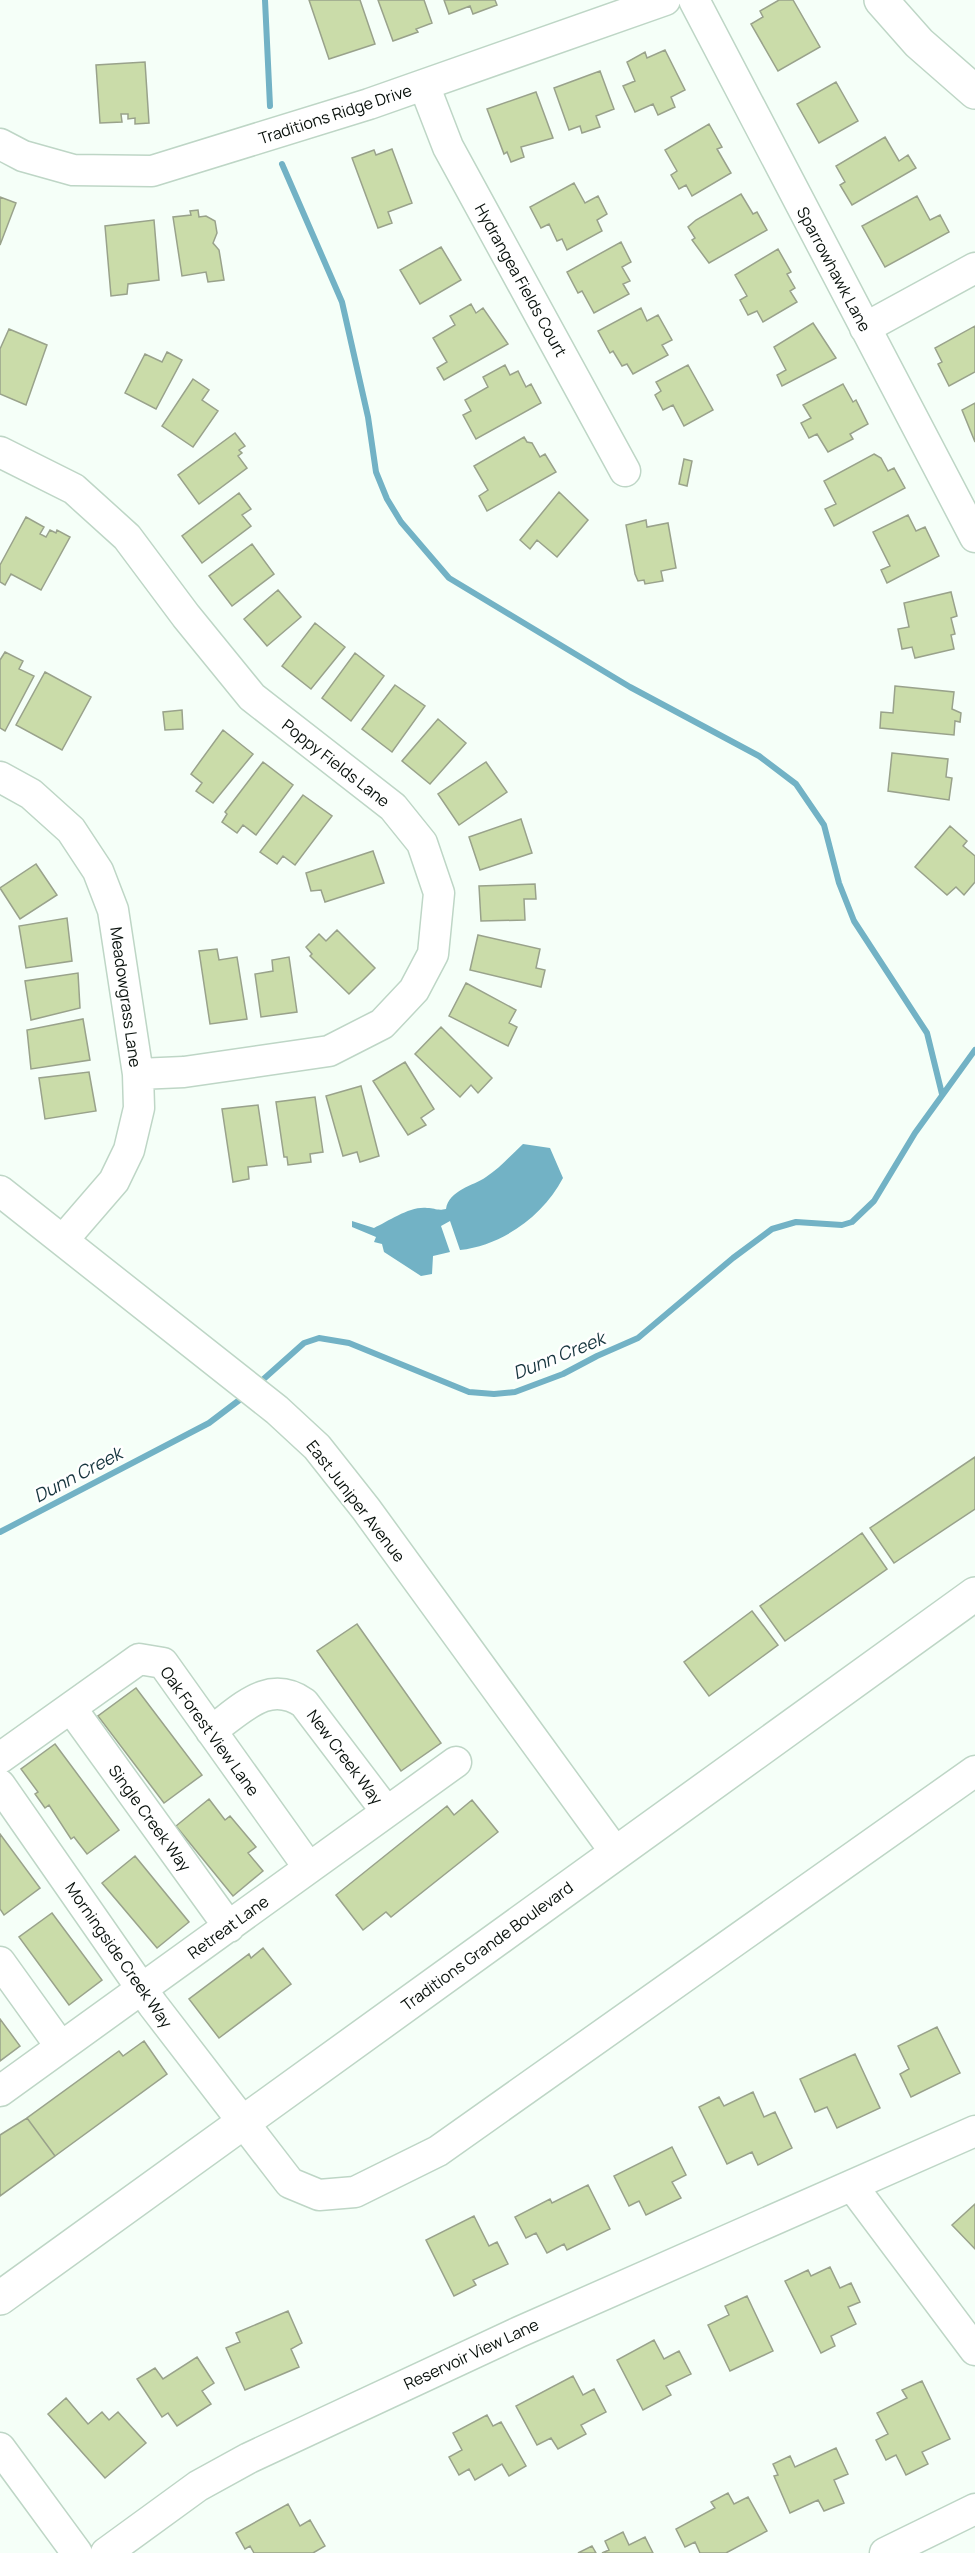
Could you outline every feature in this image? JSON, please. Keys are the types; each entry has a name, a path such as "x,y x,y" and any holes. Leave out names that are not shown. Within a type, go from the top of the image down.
{"main road":[{"path":"881,0 919,43 975,92"},
{"name":"Traditions Grande Boulevard","path":"0,2298 975,1594"}],"street":[{"name":"Traditions Ridge Drive","path":"0,144 23,156 73,170 152,171 195,160 424,85 665,0"},
{"name":"Sparrowhawk Lane","path":"694,0 975,537"},
{"name":"Hydrangea Fields Court","path":"424,85 448,147 626,471"},
{"path":"865,328 975,268"},
{"name":"Poppy Fields Lane","path":"0,452 74,489 127,537 186,616 252,697 393,807 422,843 439,893 433,954 414,990 382,1024 329,1051 184,1072 138,1074"},
{"name":"Meadowgrass Lane","path":"0,777 31,794 71,830 98,871 113,910 138,1074 139,1108 129,1150 114,1181 63,1240"},
{"name":"East Juniper Avenue","path":"0,1191 199,1347 317,1447 366,1509 616,1853"},
{"name":"Oak Forest View Lane","path":"0,1758 139,1659 163,1663 309,1868"},
{"name":"New Creek Way","path":"211,1731 261,1696 277,1691 291,1694 304,1702 386,1811"},
{"name":"Single Creek Way","path":"71,1708 230,1927"},
{"name":"Retreat Lane","path":"0,2091 456,1762"},
{"name":"Morningside Creek Way","path":"0,1785 142,1989 242,2123 290,2183 319,2195 355,2192 438,2151 975,1771"},
{"path":"0,1962 61,2047"},
{"name":"Reservoir View Lane","path":"106,2553 198,2486 249,2458 519,2332 853,2187 975,2131"},
{"path":"853,2187 975,2350"},
{"path":"0,2448 77,2553"},
{"path":"885,2553 975,2509"}],"water":[{"path":"523,1144 550,1148 563,1178 555,1192 545,1205 520,1226 506,1235 476,1247 460,1250 450,1221 441,1226 450,1252 433,1256 432,1274 421,1276 384,1252 382,1244 374,1242 376,1237 352,1227 352,1221 374,1228 414,1209 446,1209 452,1197 462,1189 491,1174"}],"building":[{"path":"309,0 360,0 375,44 329,59"},
{"path":"378,0 424,0 432,23 416,29 418,32 393,41"},
{"path":"444,0 495,0 497,5 473,14 470,6 449,14"},
{"path":"779,0 793,0 820,47 778,71 751,24 763,17 760,11"},
{"path":"665,50 685,90 671,97 675,107 658,115 653,104 635,112 623,86 635,81 627,62 645,52 647,58"},
{"path":"145,62 149,123 135,124 135,118 128,119 128,114 121,114 122,122 100,123 96,65"},
{"path":"600,71 614,109 596,116 600,127 582,133 580,126 569,130 554,88"},
{"path":"836,82 858,121 819,143 797,104"},
{"path":"536,92 553,138 521,147 524,157 511,162 507,152 504,154 487,109"},
{"path":"709,124 722,147 717,149 731,173 692,196 686,185 679,189 671,175 677,171 665,150"},
{"path":"885,137 899,161 908,155 916,168 852,205 840,185 845,182 836,166"},
{"path":"392,149 412,203 388,212 392,223 378,228 352,158 374,150 376,155"},
{"path":"574,183 585,203 598,196 607,214 597,220 602,231 567,250 562,239 557,241 549,224 541,228 530,207"},
{"path":"741,194 753,214 757,212 767,230 709,263 692,240 695,238 688,227"},
{"path":"917,196 930,220 940,215 949,232 885,267 862,226"},
{"path":"0,197 16,203 0,245"},
{"path":"198,210 199,217 206,216 215,221 217,233 213,243 219,250 224,280 208,282 206,272 182,276 173,217 191,215 190,211"},
{"path":"154,220 159,280 128,284 127,294 111,296 105,226"},
{"path":"621,242 631,262 622,267 630,281 623,284 629,294 594,313 582,291 578,293 567,272"},
{"path":"441,247 461,280 420,304 400,270"},
{"path":"778,249 791,272 787,274 795,288 790,291 797,302 763,322 757,311 748,315 740,300 747,296 735,275"},
{"path":"471,304 476,313 483,308 508,344 444,380 437,368 447,362 433,338 455,325 450,316"},
{"path":"641,308 647,321 658,315 672,340 662,345 668,355 633,374 627,364 622,366 613,351 610,353 598,331"},
{"path":"813,323 836,358 782,386 777,375 786,370 774,347"},
{"path":"975,326 975,372 949,386 938,364 942,362 935,348"},
{"path":"9,329 47,345 26,405 0,394 0,349"},
{"path":"167,352 182,360 156,409 125,393 145,354 162,362"},
{"path":"505,365 510,375 518,371 526,387 531,384 541,403 476,439 463,415 471,411 465,400 488,387 483,377"},
{"path":"688,365 713,410 684,426 673,405 663,410 655,395 661,391 656,382"},
{"path":"193,379 209,390 202,400 218,411 193,447 162,426"},
{"path":"843,384 853,402 856,400 868,424 850,434 853,439 828,452 817,434 809,438 801,423 811,418 803,405"},
{"path":"975,403 975,442 962,410"},
{"path":"235,433 245,446 239,450 242,453 238,456 247,468 199,504 178,475"},
{"path":"524,437 527,442 532,443 540,457 545,454 556,472 487,511 479,496 488,490 474,466"},
{"path":"874,454 881,458 888,471 894,468 905,488 834,526 825,509 836,504 824,481"},
{"path":"684,459 692,461 687,486 679,484"},
{"path":"559,492 588,520 557,557 537,540 530,549 520,540"},
{"path":"239,493 251,509 242,515 251,526 202,563 182,536"},
{"path":"908,515 916,531 925,527 939,556 887,583 881,570 890,566 873,532"},
{"path":"26,517 44,527 40,534 46,537 50,530 56,533 57,530 70,537 41,590 11,574 5,585 0,582 0,565"},
{"path":"646,520 647,527 668,523 676,568 661,571 663,581 645,584 644,580 638,581 635,574 626,525"},
{"path":"252,544 274,574 232,606 209,576"},
{"path":"278,590 301,617 267,646 244,619"},
{"path":"951,592 957,616 951,618 955,634 951,635 954,649 915,658 912,647 902,649 898,629 909,627 904,603"},
{"path":"315,623 345,647 311,689 282,666"},
{"path":"5,652 23,661 19,669 34,676 5,731 0,728 0,660"},
{"path":"355,653 384,676 351,721 322,698"},
{"path":"45,672 91,697 62,750 16,725"},
{"path":"395,685 425,706 392,752 362,729"},
{"path":"895,686 954,692 952,709 961,713 960,722 955,721 954,735 880,728 881,712 893,713"},
{"path":"182,710 183,729 165,730 163,712"},
{"path":"438,719 466,743 430,784 402,761"},
{"path":"223,730 253,754 213,803 196,791 202,783 191,774"},
{"path":"892,753 948,759 946,777 952,778 949,800 888,791"},
{"path":"263,762 293,785 256,835 243,825 237,833 222,822 227,814 225,812"},
{"path":"486,762 507,792 459,825 438,794"},
{"path":"303,795 332,816 295,865 283,856 277,864 260,852"},
{"path":"521,819 532,853 480,870 469,837"},
{"path":"950,826 967,841 963,846 975,856 975,882 964,895 956,887 947,895 915,867"},
{"path":"373,851 384,883 325,902 321,890 311,891 306,873"},
{"path":"36,864 57,895 20,919 0,888"},
{"path":"535,884 536,899 524,899 525,920 481,921 479,886"},
{"path":"67,918 72,961 26,968 19,926"},
{"path":"337,930 375,968 349,994 310,956 312,954 306,947 319,934 326,941"},
{"path":"478,935 540,949 536,968 545,970 541,987 470,970"},
{"path":"217,949 219,960 237,957 247,1019 210,1024 199,951"},
{"path":"289,957 297,1012 261,1017 255,974 273,971 272,960"},
{"path":"78,973 80,1008 31,1020 25,981"},
{"path":"466,983 516,1010 509,1023 517,1027 508,1046 449,1016"},
{"path":"83,1019 90,1060 31,1069 27,1030"},
{"path":"441,1027 492,1078 478,1093 471,1085 460,1097 415,1054"},
{"path":"405,1062 434,1109 421,1118 426,1125 408,1135 373,1081"},
{"path":"89,1072 96,1111 45,1119 39,1078"},
{"path":"361,1086 379,1156 360,1162 357,1152 343,1156 326,1096"},
{"path":"315,1097 323,1152 310,1154 311,1162 288,1165 287,1157 284,1157 276,1102"},
{"path":"258,1105 267,1165 248,1167 249,1179 233,1182 222,1109"},
{"path":"975,1457 975,1509 894,1563 870,1528"},
{"path":"862,1533 887,1569 785,1641 760,1606"},
{"path":"752,1611 778,1645 709,1696 684,1662"},
{"path":"357,1624 441,1743 401,1771 317,1651"},
{"path":"136,1688 202,1775 164,1803 98,1716"},
{"path":"55,1744 119,1830 87,1854 74,1837 71,1839 49,1805 45,1808 35,1794 38,1792 21,1769"},
{"path":"209,1799 225,1820 230,1816 256,1847 248,1853 263,1871 233,1896 176,1826"},
{"path":"472,1800 498,1832 391,1917 386,1912 363,1930 336,1895 447,1806 454,1815"},
{"path":"0,1834 40,1888 4,1915 0,1909"},
{"path":"135,1856 189,1922 157,1948 102,1883"},
{"path":"52,1913 102,1980 69,2005 19,1937"},
{"path":"263,1948 291,1984 219,2038 189,1999 249,1954 251,1958"},
{"path":"0,2019 20,2046 0,2061"},
{"path":"937,2027 960,2073 911,2097 900,2074 909,2069 898,2046"},
{"path":"144,2041 167,2074 55,2156 27,2118 119,2051 123,2056"},
{"path":"855,2054 880,2108 837,2128 827,2107 815,2112 800,2079"},
{"path":"753,2092 764,2117 775,2112 792,2148 758,2165 752,2152 727,2164 699,2107 719,2097 724,2106"},
{"path":"27,2118 55,2156 0,2196 0,2135"},
{"path":"672,2147 686,2175 672,2182 681,2198 646,2215 639,2201 629,2206 614,2176"},
{"path":"588,2185 610,2229 567,2250 564,2244 547,2253 536,2233 526,2238 515,2217 550,2199 552,2203"},
{"path":"975,2204 975,2249 952,2225"},
{"path":"474,2216 489,2246 497,2242 508,2264 473,2280 476,2285 454,2296 426,2240"},
{"path":"830,2267 840,2288 851,2283 860,2302 848,2307 856,2324 831,2336 835,2346 821,2353 785,2281 808,2270 811,2276"},
{"path":"747,2296 773,2351 730,2371 708,2325 729,2315 725,2306"},
{"path":"288,2311 302,2343 291,2349 299,2367 245,2390 226,2348 240,2342 236,2333"},
{"path":"654,2340 664,2359 679,2351 691,2374 666,2386 671,2395 643,2410 617,2360"},
{"path":"197,2357 214,2383 202,2391 211,2404 177,2426 168,2413 162,2417 137,2379 155,2368 163,2379"},
{"path":"573,2376 583,2395 594,2389 606,2412 581,2425 586,2434 558,2449 551,2438 537,2445 516,2406"},
{"path":"922,2381 950,2439 922,2452 928,2464 906,2475 896,2455 886,2460 876,2440 888,2434 877,2413 907,2398 902,2390"},
{"path":"66,2398 88,2424 102,2412 109,2420 118,2412 146,2443 105,2478 48,2414"},
{"path":"487,2415 493,2426 501,2422 526,2466 509,2476 502,2464 475,2480 469,2469 459,2475 449,2457 462,2450 453,2433"},
{"path":"836,2448 848,2474 834,2480 844,2503 824,2511 818,2500 790,2513 774,2476 778,2475 773,2464 790,2456 795,2467"},
{"path":"728,2493 734,2504 748,2497 767,2531 726,2553 700,2553 695,2542 685,2547 676,2529 715,2508 711,2502"},
{"path":"288,2504 300,2526 310,2520 325,2546 313,2553 254,2553 250,2546 245,2549 236,2533"},
{"path":"623,2532 629,2545 645,2537 653,2553 602,2553 609,2550 605,2541"},
{"path":"592,2546 596,2553 578,2553"}],"waterway":[{"path":"265,0 270,106"},
{"path":"282,164 342,302 368,417 376,472 387,499 401,522 449,578 630,687 759,756 796,784 824,825 839,883 854,921 927,1033 942,1094"},
{"name":"Dunn Creek","path":"258,1384 304,1343 319,1338 349,1343 469,1392 494,1394 515,1392 563,1374 638,1338 733,1258 772,1229 796,1222 842,1225 852,1222 874,1201 915,1133 975,1050"},
{"name":"Dunn Creek","path":"0,1532 209,1423 246,1395"}]}
